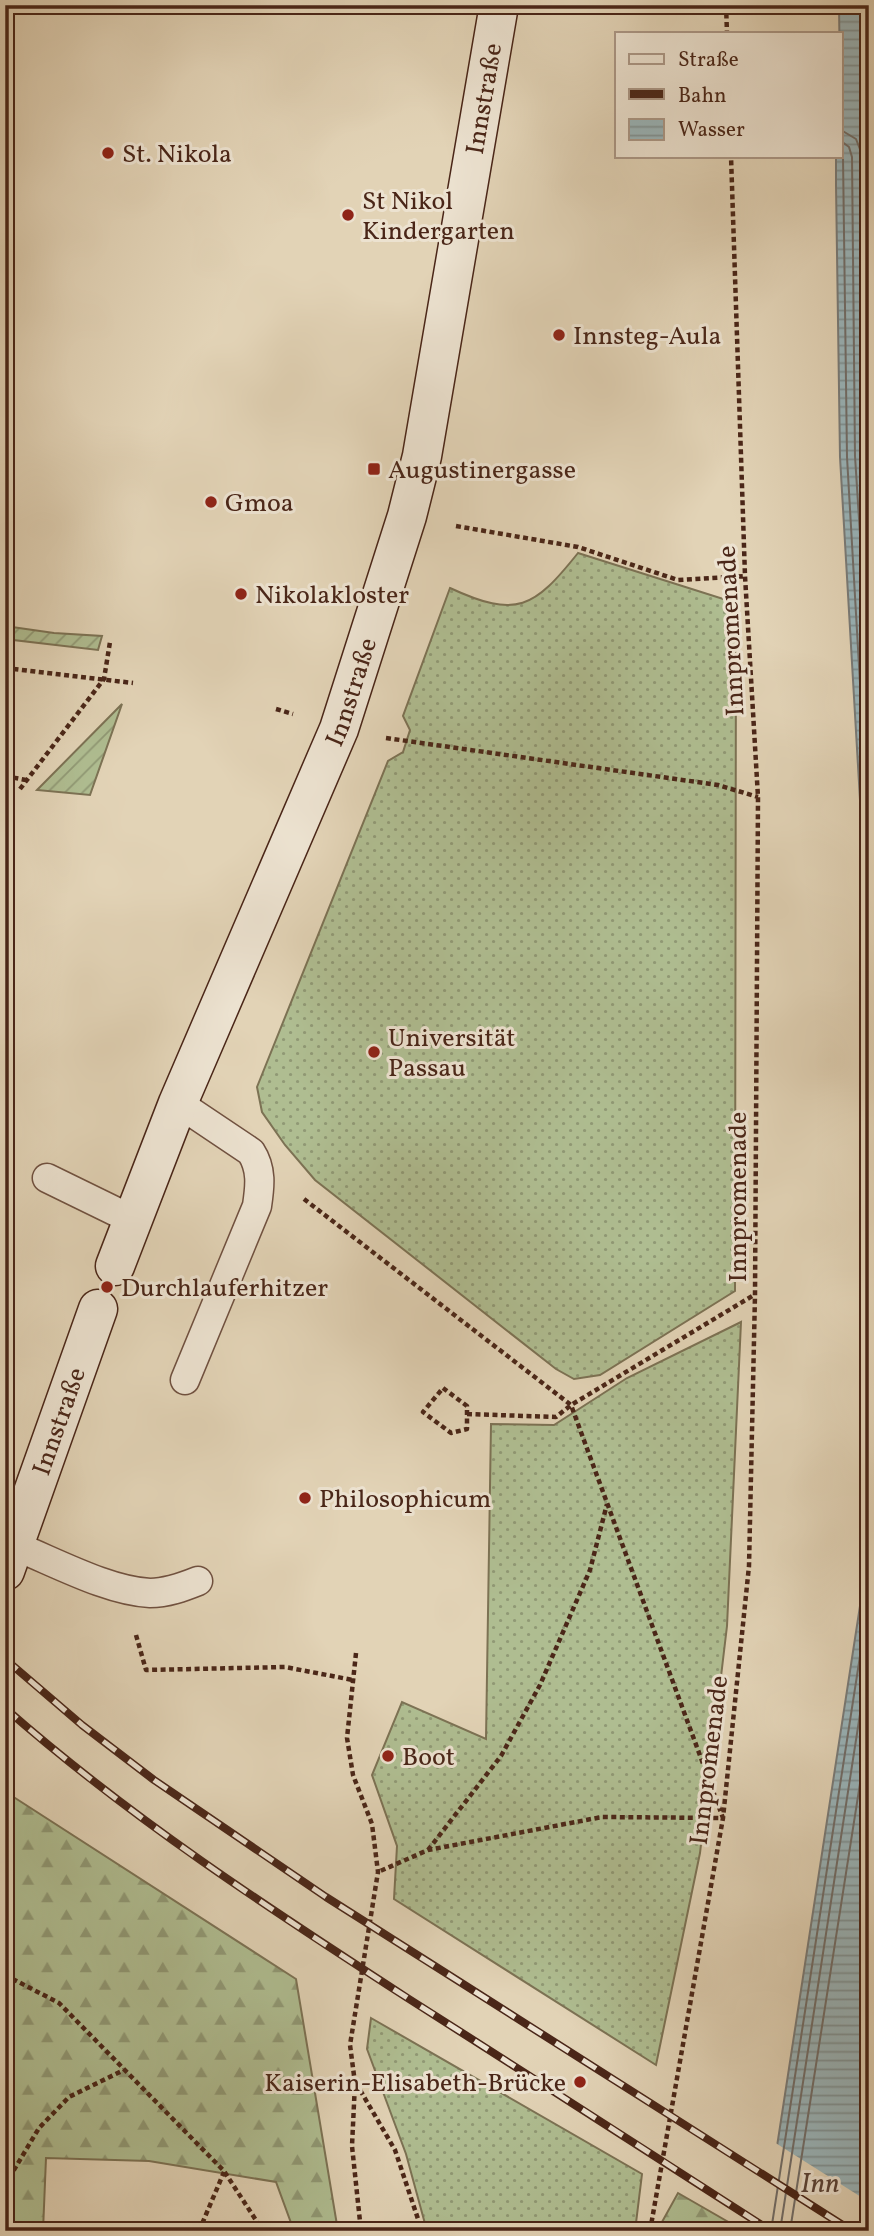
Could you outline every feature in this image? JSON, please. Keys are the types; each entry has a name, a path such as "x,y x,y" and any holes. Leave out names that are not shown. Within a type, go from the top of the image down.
{"street":[{"name":"Innstraße","path":"115,1266 178,1103 339,729 407,516 422,456 499,5"},
{"name":"Innstraße","path":"10,1559 98,1308"}],"lane":[{"path":"178,1103 251,1152 258,1164 260,1186 257,1206 185,1380"},
{"path":"47,1178 133,1220"},
{"path":"10,1559 124,1590 153,1593 180,1589 198,1581"}],"path":[{"path":"726,5 727,32"},
{"name":"Innpromenade","path":"650,2231 723,1818 749,1566 755,1295 758,797 745,576 731,158"},
{"path":"407,516 578,547 678,580 745,576"},
{"path":"20,789 104,679 110,642"},
{"path":"5,668 134,683"},
{"path":"339,729 718,785 758,797"},
{"path":"5,776 26,780"},
{"path":"258,1164 571,1405 723,1818 602,1817 428,1850 377,1872"},
{"path":"467,1414 556,1417 571,1405 755,1295"},
{"path":"443,1388 467,1406 467,1414 467,1429 451,1433 424,1412 443,1388"},
{"path":"428,1850 501,1756 540,1685 590,1570 607,1503"},
{"path":"124,1590 146,1670 285,1667 353,1679"},
{"path":"356,1653 347,1738 353,1775 372,1824 377,1872 350,2045 355,2083 352,2146 361,2231"},
{"path":"5,1975 59,2003 224,2171 262,2231"},
{"path":"5,2185 40,2128 69,2097 124,2070"},
{"path":"355,2083 395,2151 422,2231"},
{"path":"199,2231 224,2171"}],"green space":[{"path":"578,553 736,603 735,1291 600,1375 574,1379 556,1369 315,1180 285,1145 262,1112 257,1087 388,761 403,752 410,730 403,716 450,588 492,603 523,603 549,586"},
{"path":"5,626 102,636 98,650 5,639"},
{"path":"122,704 90,795 37,790"},
{"path":"741,1322 727,1626 700,1853 656,2065 394,1899 397,1846 372,1775 402,1702 486,1739 491,1424 554,1425 627,1378"},
{"path":"12,1796 296,1979 338,2231 294,2231 276,2182 149,2161 46,2158 43,2231 5,2231 5,1834"},
{"path":"371,2018 642,2174 635,2231 427,2231 406,2154 367,2049"},
{"path":"678,2193 744,2231 657,2231"}],"water":[{"path":"839,5 869,5 869,1040 860,800 840,457 836,185 836,158 842,158 842,32 839,32"},
{"name":"Inn","path":"869,1440 869,2231 764,2231 862,1593"}],"pier":[{"path":"774,2142 869,2202 869,2231 760,2231"}],"railway":[{"path":"5,1659 82,1725 154,1780 326,1897 852,2231"},
{"path":"5,1708 151,1825 253,1896 771,2231"}],"place":[{"name":"St. Nikola","path":"108,153"},
{"name":"St Nikol Kindergarten","path":"348,215"},
{"name":"Innsteg-Aula","path":"559,335"},
{"name":"Augustinergasse","path":"374,469"},
{"name":"Gmoa","path":"211,502"},
{"name":"Nikolakloster","path":"241,594"},
{"name":"Universität Passau","path":"374,1052"},
{"name":"Durchlauferhitzer","path":"107,1287"},
{"name":"Philosophicum","path":"305,1498"},
{"name":"Boot","path":"388,1756"},
{"name":"Kaiserin-Elisabeth-Brücke","path":"580,2082"}]}
